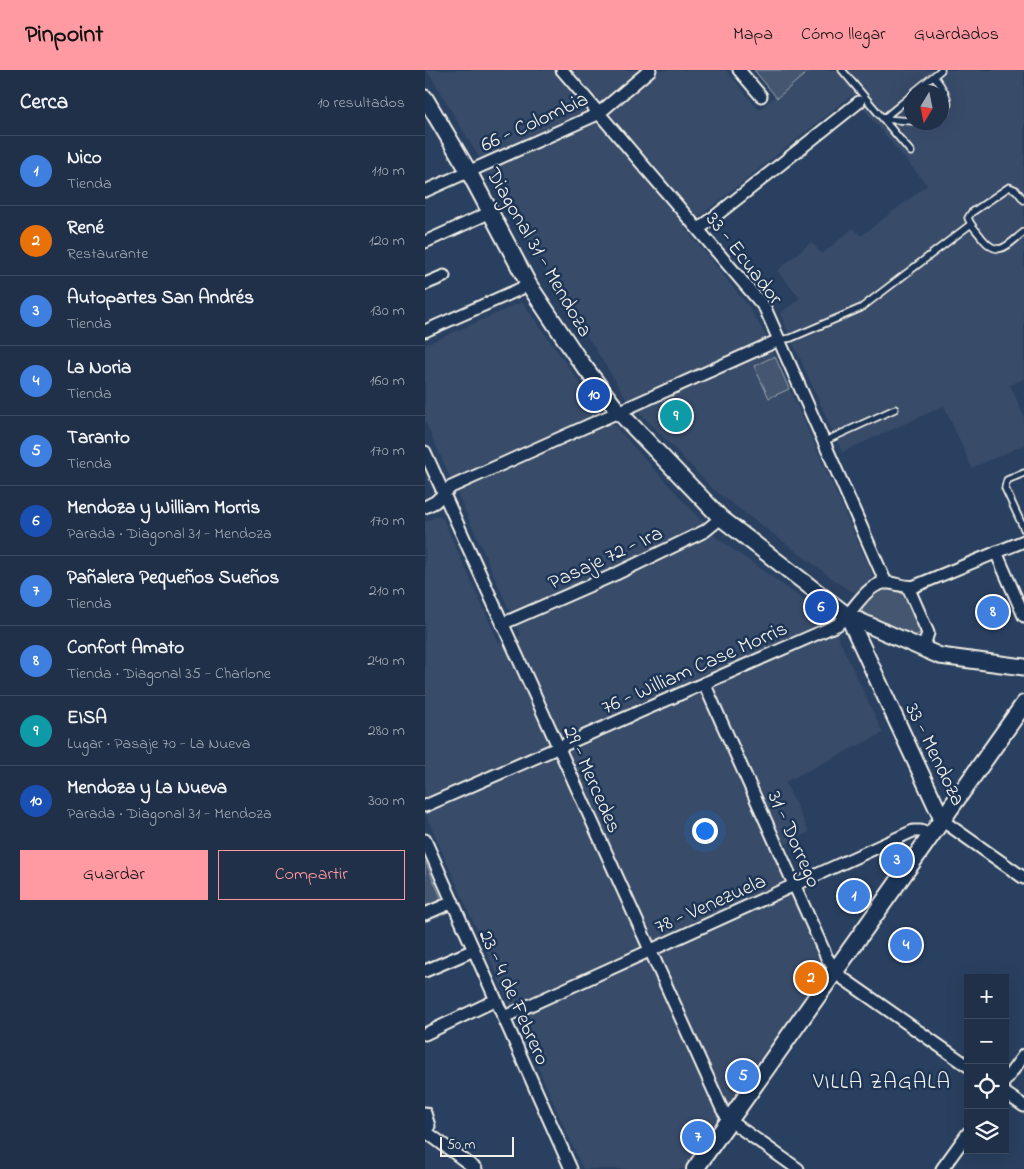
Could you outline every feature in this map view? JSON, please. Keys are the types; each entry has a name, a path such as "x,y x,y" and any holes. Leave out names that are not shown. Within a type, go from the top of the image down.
{"main road":[{"path":"695,1169 1024,704"}],"street":[{"name":"33 - Ecuador","path":"562,70 760,300 886,582"},
{"name":"66 - Colombia","path":"425,191 598,114 650,70"},
{"path":"739,70 761,96"},
{"name":"Diagonal 31 - Mendoza","path":"425,98 469,172 529,285 577,357 618,411 721,518 848,616 923,649 949,658 1024,667"},
{"path":"699,229 862,100"},
{"path":"425,242 491,212"},
{"path":"425,284 445,276"},
{"path":"425,331 529,285"},
{"path":"425,507 435,502 451,487 779,340"},
{"name":"29 - Mercedes","path":"425,452 649,950 722,1109 729,1120"},
{"name":"Pasaje 72 - Ira","path":"503,624 616,574 705,531 721,518"},
{"path":"886,582 908,588 1024,541"},
{"path":"996,552 1024,616"},
{"name":"76 - William Case Morris","path":"425,806 837,625 848,616 868,590 886,582"},
{"path":"908,588 928,633 923,649"},
{"name":"33 - Mendoza","path":"848,616 943,821 1024,878"},
{"name":"31 - Dorrego","path":"704,683 827,958 841,977 965,1064"},
{"name":"78 - Venezuela","path":"504,1017 913,831 921,831 932,836"},
{"name":"23 - 4 de Febrero","path":"425,840 571,1169"},
{"path":"425,914 453,902"},
{"path":"425,971 474,950"},
{"path":"425,1034 496,1000"},
{"path":"1009,1076 1024,1055"},
{"path":"1009,1096 1024,1106"},
{"path":"425,1113 429,1126 425,1131 476,1169"},
{"path":"729,1120 798,1169"},
{"path":"942,1169 964,1139"}],"lane":[{"path":"842,70 862,100 883,119 911,152"},
{"path":"924,85 941,70"},
{"path":"934,76 939,85"},
{"path":"883,119 904,102"},
{"path":"883,119 904,120"},
{"path":"1024,200 1016,190 1009,187 971,213 968,218 989,247 996,249 1002,249 1024,232"},
{"path":"779,340 791,338 861,308 971,224"},
{"path":"825,442 895,409"},
{"path":"1024,473 1007,480 1005,488 1024,529"}],"shaded area":[{"path":"427,70 726,70 759,110 806,70 1024,70 1024,379 1010,385 1024,416 1024,445 972,468 944,406 842,452 780,314 800,298 777,271 811,242 822,254 853,228 861,236 927,185 852,95 685,228 749,307 767,338 873,576 857,593 848,590 714,490 626,398 549,275"},
{"path":"754,70 810,70 777,98"},
{"path":"522,302 595,404 717,538 829,618 883,733 785,782 809,832 773,851 824,972 684,1169 583,1169 425,813 425,522 437,516 443,519 499,643 521,636 425,421 425,345"},
{"path":"775,356 789,389 769,398 754,366"},
{"path":"884,588 900,592 910,602 922,632 913,637 866,616 862,611 863,604 876,591"},
{"path":"425,861 442,900 425,907"}],"place":[{"name":"Mendoza y La Nueva","path":"594,395"},
{"name":"EISA","path":"676,416"},
{"name":"Mendoza y William Morris","path":"821,607"},
{"name":"Confort Amato","path":"993,612"},
{"name":"Autopartes San Andrés","path":"897,860"},
{"name":"Nico","path":"854,896"},
{"name":"La Noria","path":"906,945"},
{"name":"René","path":"811,978"},
{"name":"Taranto","path":"743,1076"},
{"name":"Pañalera Pequeños Sueños","path":"698,1137"}],"district":[{"name":"VILLA ZAGALA","path":"882,1080"}]}
